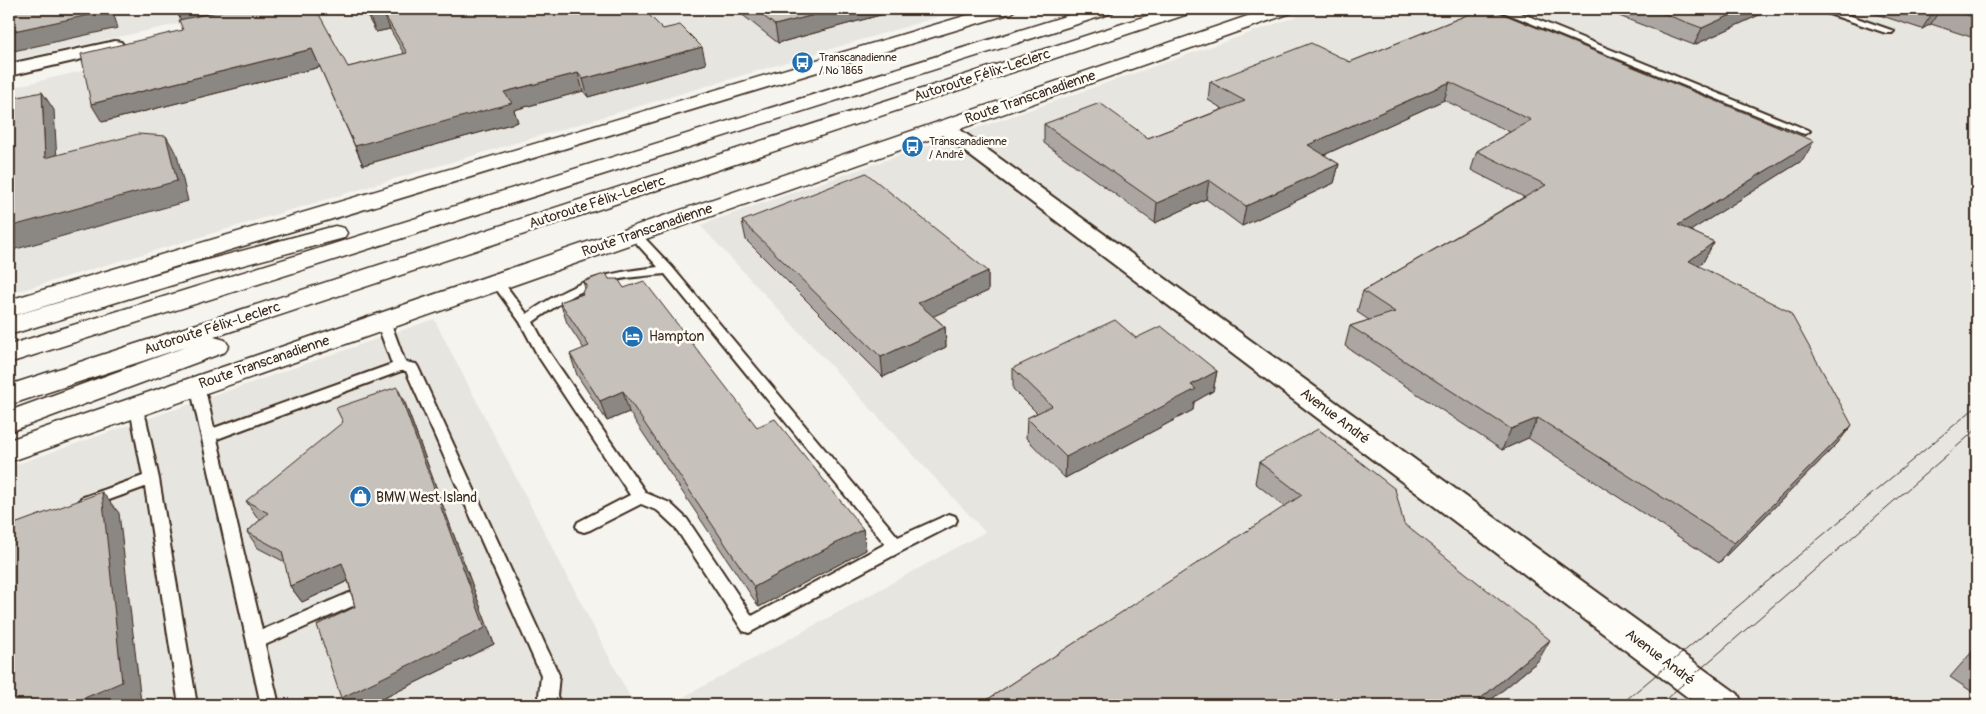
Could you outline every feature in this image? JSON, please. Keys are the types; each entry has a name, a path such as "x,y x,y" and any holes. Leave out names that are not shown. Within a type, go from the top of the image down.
{"main road":[{"path":"9,309 1006,9"},
{"name":"Autoroute Félix-Leclerc","path":"9,354 1106,9"},
{"name":"Autoroute Félix-Leclerc","path":"9,395 1185,9"},
{"name":"Route Transcanadienne","path":"9,450 1285,9"},
{"path":"9,326 190,272 723,129"},
{"path":"9,422 586,205"}],"street":[{"path":"9,70 134,42"},
{"name":"Avenue André","path":"944,127 1725,705"}],"lane":[{"path":"1504,9 1805,132"},
{"path":"1823,9 1889,31"},
{"path":"634,234 668,270 896,546"},
{"path":"526,320 562,296 591,282 614,276 668,270"},
{"path":"636,284 650,272"},
{"path":"497,282 526,320 543,353 640,497 664,507 681,523 749,626 896,546 949,520"},
{"path":"545,307 564,309"},
{"path":"383,321 400,366"},
{"path":"210,436 400,366 411,367 550,675 548,696 552,705"},
{"path":"196,385 210,436 270,705"},
{"path":"134,407 139,419 151,478 188,705"},
{"path":"71,508 151,478"},
{"path":"584,526 640,497"},
{"path":"256,641 349,600"}],"shaded area":[{"path":"9,9 246,9 9,61"},
{"path":"348,9 965,9 9,294 9,88"},
{"path":"1318,9 1977,9 1977,705 669,705 985,532 700,225"},
{"path":"434,319 634,705 9,705 9,467"}],"building":[{"path":"9,9 107,9 108,11 9,32"},
{"path":"231,9 316,9 348,67 407,53 383,12 369,15 365,9 643,9 663,29 680,25 702,47 583,79 578,73 504,92 512,103 355,146 312,49 91,104 81,54 183,30 179,20"},
{"path":"754,9 837,9 775,25"},
{"path":"1482,9 1491,9 1814,141 1678,225 1714,242 1689,261 1790,312 1852,425 1734,543 1538,418 1511,429 1350,326 1395,312 1363,291 1546,185 1477,151 1531,120 1450,82 1308,145 1339,164 1246,206 1209,180 1157,203 1044,124 1100,103 1148,138 1245,101 1210,82 1311,43 1350,62"},
{"path":"1651,9 1744,9 1702,28"},
{"path":"1923,9 1938,9 1933,12"},
{"path":"1947,9 1977,9 1977,18"},
{"path":"42,92 45,158 138,134 166,136 177,181 9,227 9,99"},
{"path":"866,173 988,271 918,303 945,327 881,357 742,221"},
{"path":"606,273 609,279 618,279 624,288 644,281 757,427 775,419 863,529 754,587 623,391 600,401 570,354 589,346 560,302 583,294 582,292 587,286 583,282"},
{"path":"1115,320 1136,338 1161,326 1217,371 1191,385 1196,389 1066,457 1027,418 1052,406 1013,368"},
{"path":"397,387 485,628 341,698 317,625 355,607 342,563 290,586 282,551 247,532 268,513 246,501 343,422 336,408"},
{"path":"1318,429 1395,489 1404,524 1550,640 1473,705 979,705 1302,495 1259,462"},
{"path":"102,492 122,682 68,705 9,705 9,526"},
{"path":"1977,650 1977,661 1971,657"}],"tram line":[{"path":"1620,705 1977,406"},
{"path":"1659,705 1977,429"}],"place":[{"name":"Transcanadienne / No 1865","path":"803,63"},
{"name":"Transcanadienne / André","path":"913,147"},
{"name":"Hampton","path":"633,336"},
{"name":"BMW West Island","path":"360,497"}]}
